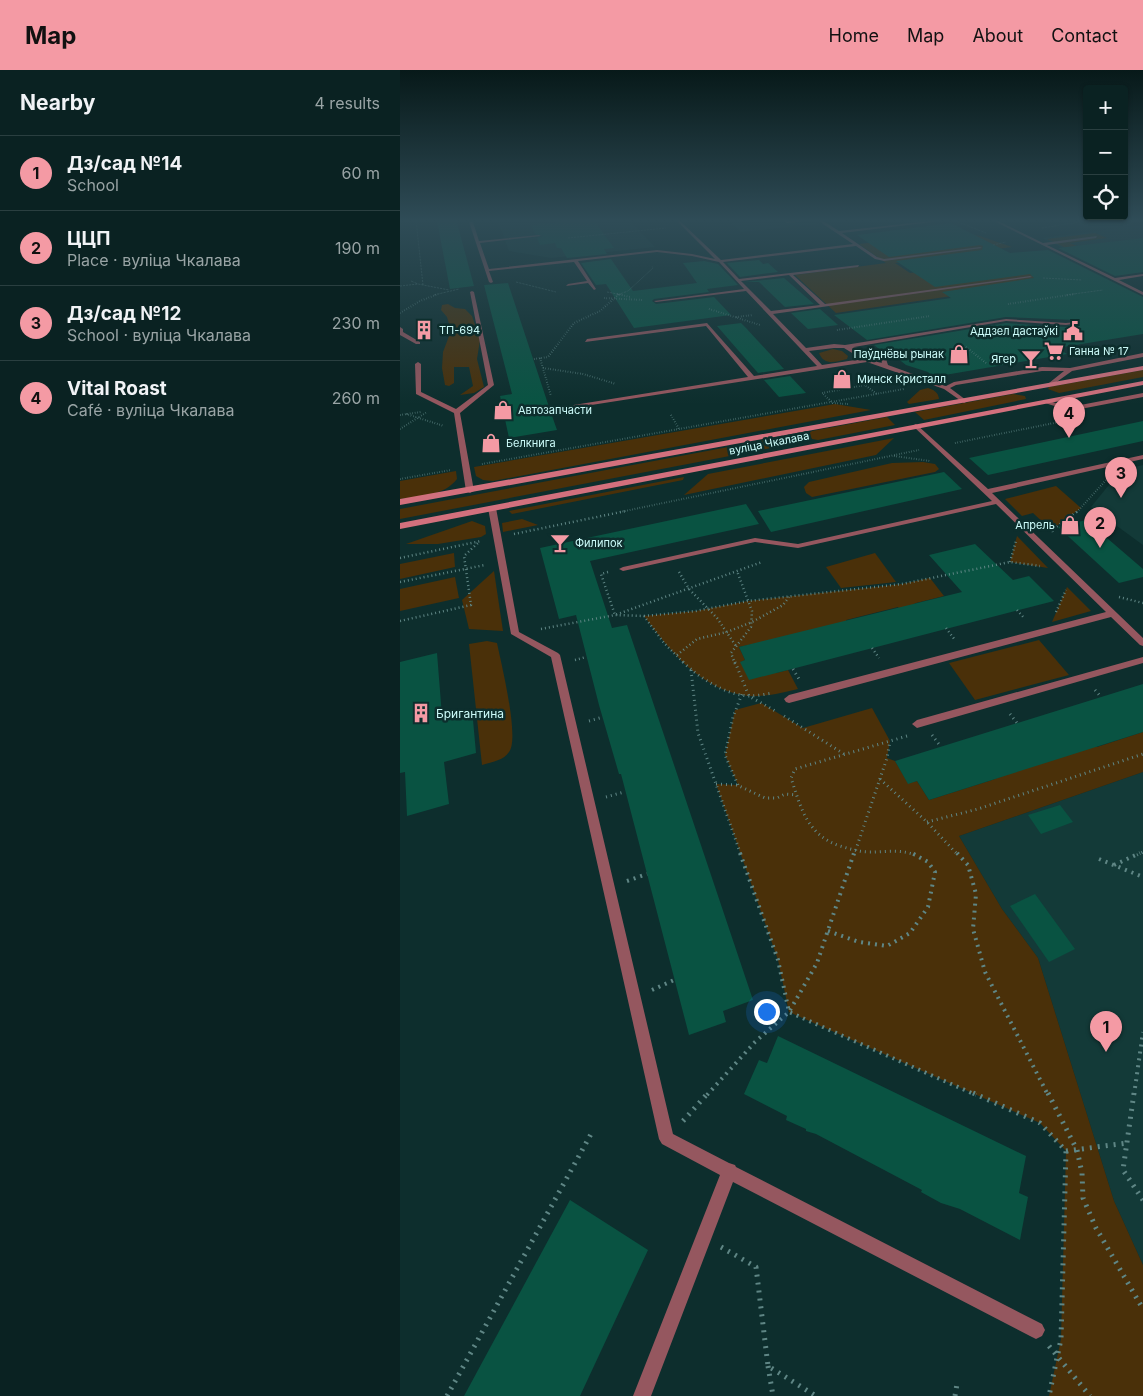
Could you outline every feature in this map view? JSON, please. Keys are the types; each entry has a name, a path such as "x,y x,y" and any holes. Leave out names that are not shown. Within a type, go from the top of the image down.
{"main road":[{"name":"вуліца Чкалава","path":"400,502 1143,368"},
{"name":"вуліца Чкалава","path":"400,526 1143,383"},
{"path":"1027,390 1045,402"},
{"path":"812,428 806,432 805,438 810,442 824,444"},
{"path":"768,436 780,437 789,442 789,448 781,452"}],"lane":[{"path":"739,281 821,367"},
{"path":"797,281 824,306"},
{"path":"769,313 1002,281"},
{"path":"1115,281 1143,294"},
{"path":"568,284 589,282 594,288"},
{"path":"656,301 747,290"},
{"path":"457,412 491,385 472,292"},
{"path":"845,347 1006,320 1076,323"},
{"path":"587,341 707,324 753,379"},
{"path":"400,329 400,332 418,343"},
{"path":"804,350 834,346 862,350 884,360 885,366"},
{"path":"845,347 867,360 946,388 964,400"},
{"path":"855,354 862,350"},
{"path":"946,388 954,384 1042,369 1070,370 1143,355"},
{"path":"555,410 867,360"},
{"path":"418,364 418,393 457,412"},
{"path":"1051,384 1070,370"},
{"path":"1045,402 1070,409 1143,394"},
{"path":"457,412 470,490"},
{"path":"916,426 1042,544 1111,614 1143,643"},
{"path":"986,492 1143,457"},
{"path":"623,569 755,540 798,546 997,502"},
{"path":"492,508 515,634 555,655 667,1138 1036,1330"},
{"path":"789,699 1111,614"},
{"path":"917,724 1143,660"},
{"path":"642,1396 730,1170"}],"path":[{"path":"400,313 411,304 450,290 411,281"},
{"path":"423,281 423,285"},
{"path":"534,359 548,357 574,324 600,310 617,294 628,290 638,281"},
{"path":"400,286 418,284"},
{"path":"594,288 640,300"},
{"path":"613,298 656,301"},
{"path":"707,324 713,320 769,313"},
{"path":"966,347 988,364"},
{"path":"540,358 555,410"},
{"path":"543,368 583,374 619,384"},
{"path":"400,479 934,384"},
{"path":"833,402 822,393 865,385 877,394"},
{"path":"400,429 430,411"},
{"path":"406,414 460,430"},
{"path":"671,416 679,430"},
{"path":"400,558 1065,421"},
{"path":"891,456 938,462"},
{"path":"1042,544 1056,538 1052,530 1068,520 1093,498 1115,464"},
{"path":"1101,487 1107,489"},
{"path":"1068,520 1074,523"},
{"path":"1010,562 1017,536"},
{"path":"400,621 470,605 464,556 480,541"},
{"path":"670,558 689,589 727,632 736,646"},
{"path":"400,582 502,562"},
{"path":"515,634 615,615 762,562"},
{"path":"615,615 644,616 708,609 748,601 902,584 1010,562 1048,568"},
{"path":"615,615 601,574 623,569"},
{"path":"737,572 752,611 752,627 731,653 749,696"},
{"path":"1056,613 1067,587"},
{"path":"676,656 697,639 727,632 752,622 783,605 790,597"},
{"path":"644,616 664,643 691,670 715,686 749,696 845,755"},
{"path":"691,670 698,733 778,960 789,1012"},
{"path":"749,696 776,693"},
{"path":"738,785 725,755 732,717 742,694"},
{"path":"581,723 602,717"},
{"path":"667,1138 755,1042 789,1012 817,963 828,931 856,851 880,780 890,741 795,769 791,778 815,833 830,843 856,851 918,854 930,862 935,872 928,907 910,933 887,946 859,942 828,931"},
{"path":"927,822 978,809 1143,754"},
{"path":"880,780 927,822 968,864 976,894 973,929 985,972 1077,1150 1082,1174 1083,1198 1096,1228 1143,1309"},
{"path":"716,784 738,785 768,800 785,794 797,795"},
{"path":"600,799 624,792"},
{"path":"1114,866 1143,852"},
{"path":"1099,859 1143,877"},
{"path":"620,883 647,874"},
{"path":"646,993 674,980"},
{"path":"789,1012 1040,1122 1066,1151 1061,1339 1049,1396"},
{"path":"1143,1032 1123,1170 1143,1200"},
{"path":"448,1396 591,1134"},
{"path":"1066,1151 1127,1143"},
{"path":"704,1237 756,1267 773,1396"},
{"path":"1036,1330 1090,1396"},
{"path":"768,1366 816,1396"},
{"path":"955,1396 957,1384"}],"shaded area":[{"path":"801,281 1047,282 836,313"},
{"path":"448,304 455,308 465,309 472,316 480,340 477,359 484,387 474,393 460,395 473,386 469,367 454,367 454,383 449,386 445,385 442,368 443,352 451,331 447,317 441,310 442,305"},
{"path":"833,349 842,351 848,356 847,359 831,362 824,360 819,353"},
{"path":"1143,370 1143,377 1059,393 1048,389 1049,387"},
{"path":"928,388 938,395 939,399 909,404 907,402 920,390"},
{"path":"1013,394 1025,396 1026,399 924,420 915,412"},
{"path":"835,404 871,410 493,481 483,480 476,476 474,467"},
{"path":"887,417 895,425 818,440 812,439 808,434 812,431"},
{"path":"894,438 876,455 684,495 708,474"},
{"path":"776,439 783,443 782,446 400,519 400,509"},
{"path":"923,462 935,464 939,469 935,472 812,497 806,493 804,487 809,482 892,463"},
{"path":"1143,465 1143,545 1091,507 1121,470"},
{"path":"456,471 457,479 452,485 439,492 400,499 400,481"},
{"path":"684,477 683,480 512,514 509,511"},
{"path":"1056,486 1081,508 1051,530 1033,513 1022,516 1005,499"},
{"path":"522,519 538,525 503,532 502,523"},
{"path":"472,521 485,526 486,534 481,537 438,544 406,544"},
{"path":"1017,536 1048,568 1010,562"},
{"path":"454,553 455,567 400,579 400,564"},
{"path":"875,553 896,582 841,588 826,567"},
{"path":"494,571 503,631 469,629 462,600"},
{"path":"455,577 459,598 400,611 400,589"},
{"path":"930,578 944,596 916,603 901,611 898,607 846,620 847,624 739,647 745,660 741,662 776,673 788,670 798,689 766,695 748,696 731,692 701,677 676,655 644,616 696,611 748,601 902,584"},
{"path":"1067,587 1091,611 1052,622"},
{"path":"1039,640 1069,675 975,700 949,663"},
{"path":"487,641 497,643 509,700 512,744 509,752 504,757 482,765 469,644"},
{"path":"761,703 803,728 872,708 890,741 887,758 895,761 908,783 917,781 929,800 992,780 1091,741 1097,747 1143,732 1143,772 959,836 1002,909 1038,958 1114,1201 1143,1265 1143,1396 1049,1396 1061,1339 1066,1151 1040,1123 789,1012 778,960 716,784 738,785 725,755 735,710"},
{"path":"1143,772 1143,1265 1114,1201 1038,958 1002,909 959,836"}],"building":[{"path":"448,281 473,281 474,286 450,289"},
{"path":"593,281 626,281 633,291 697,283 696,281 734,281 738,285 707,289 709,292 654,299 652,301 656,304 714,297 731,315 634,328 606,284 596,285"},
{"path":"787,281 814,304 785,307 759,282 745,282"},
{"path":"926,281 980,281 935,287"},
{"path":"1015,281 1110,281 1143,297 1143,334 1057,348 1067,354 933,377 928,372 906,365 892,354 887,355 874,345 1006,323 1066,327 1078,325 1080,322 1076,320 1006,317 867,340 834,315 951,298 942,292"},
{"path":"508,283 557,430 509,438 500,396 512,394 484,285"},
{"path":"820,309 838,325 808,329 791,313"},
{"path":"741,323 784,369 758,373 717,326"},
{"path":"790,376 806,393 779,397 764,380"},
{"path":"1143,421 1143,441 988,475 969,458"},
{"path":"944,472 962,489 771,532 758,511"},
{"path":"746,504 759,524 590,561 612,628 627,625 753,1000 723,1011 726,1022 689,1035 621,774 619,774 599,705 576,615 559,619 540,548"},
{"path":"1086,520 1143,569 1143,577 1119,583 1058,527"},
{"path":"975,544 1013,580 1029,576 1054,601 749,680 740,662 745,660 739,647 962,592 929,555"},
{"name":"Бригантина","path":"437,653 442,716 472,709 476,753 444,762 449,804 407,816 405,772 400,773 400,662"},
{"path":"1143,684 1143,732 929,800 917,781 908,784 895,761"},
{"path":"1060,805 1073,822 1041,834 1028,815"},
{"path":"1035,894 1075,949 1049,962 1010,906"},
{"path":"778,1036 1026,1156 1019,1193 1028,1197 1020,1240 960,1209 941,1203 921,1192 922,1190 786,1120 787,1116 744,1094 759,1060 767,1063"},
{"path":"570,1200 648,1250 580,1396 464,1396"}],"place":[{"name":"ТП-694","path":"424,330"},
{"name":"Аддзел дастаўкі","path":"1073,331"},
{"name":"Ганна № 17","path":"1054,351"},
{"name":"Паўднёвы рынак","path":"959,354"},
{"name":"Ягер","path":"1031,359"},
{"name":"Минск Кристалл","path":"842,379"},
{"name":"Автозапчасти","path":"503,410"},
{"name":"Vital Roast","path":"1069,438"},
{"name":"Белкнига","path":"491,443"},
{"name":"Дз/сад №12","path":"1121,498"},
{"name":"Апрель","path":"1070,525"},
{"name":"Филипок","path":"560,543"},
{"name":"ЦЦП","path":"1100,548"},
{"name":"Бригантина","path":"421,713"},
{"name":"Дз/сад №14","path":"1106,1052"}]}
